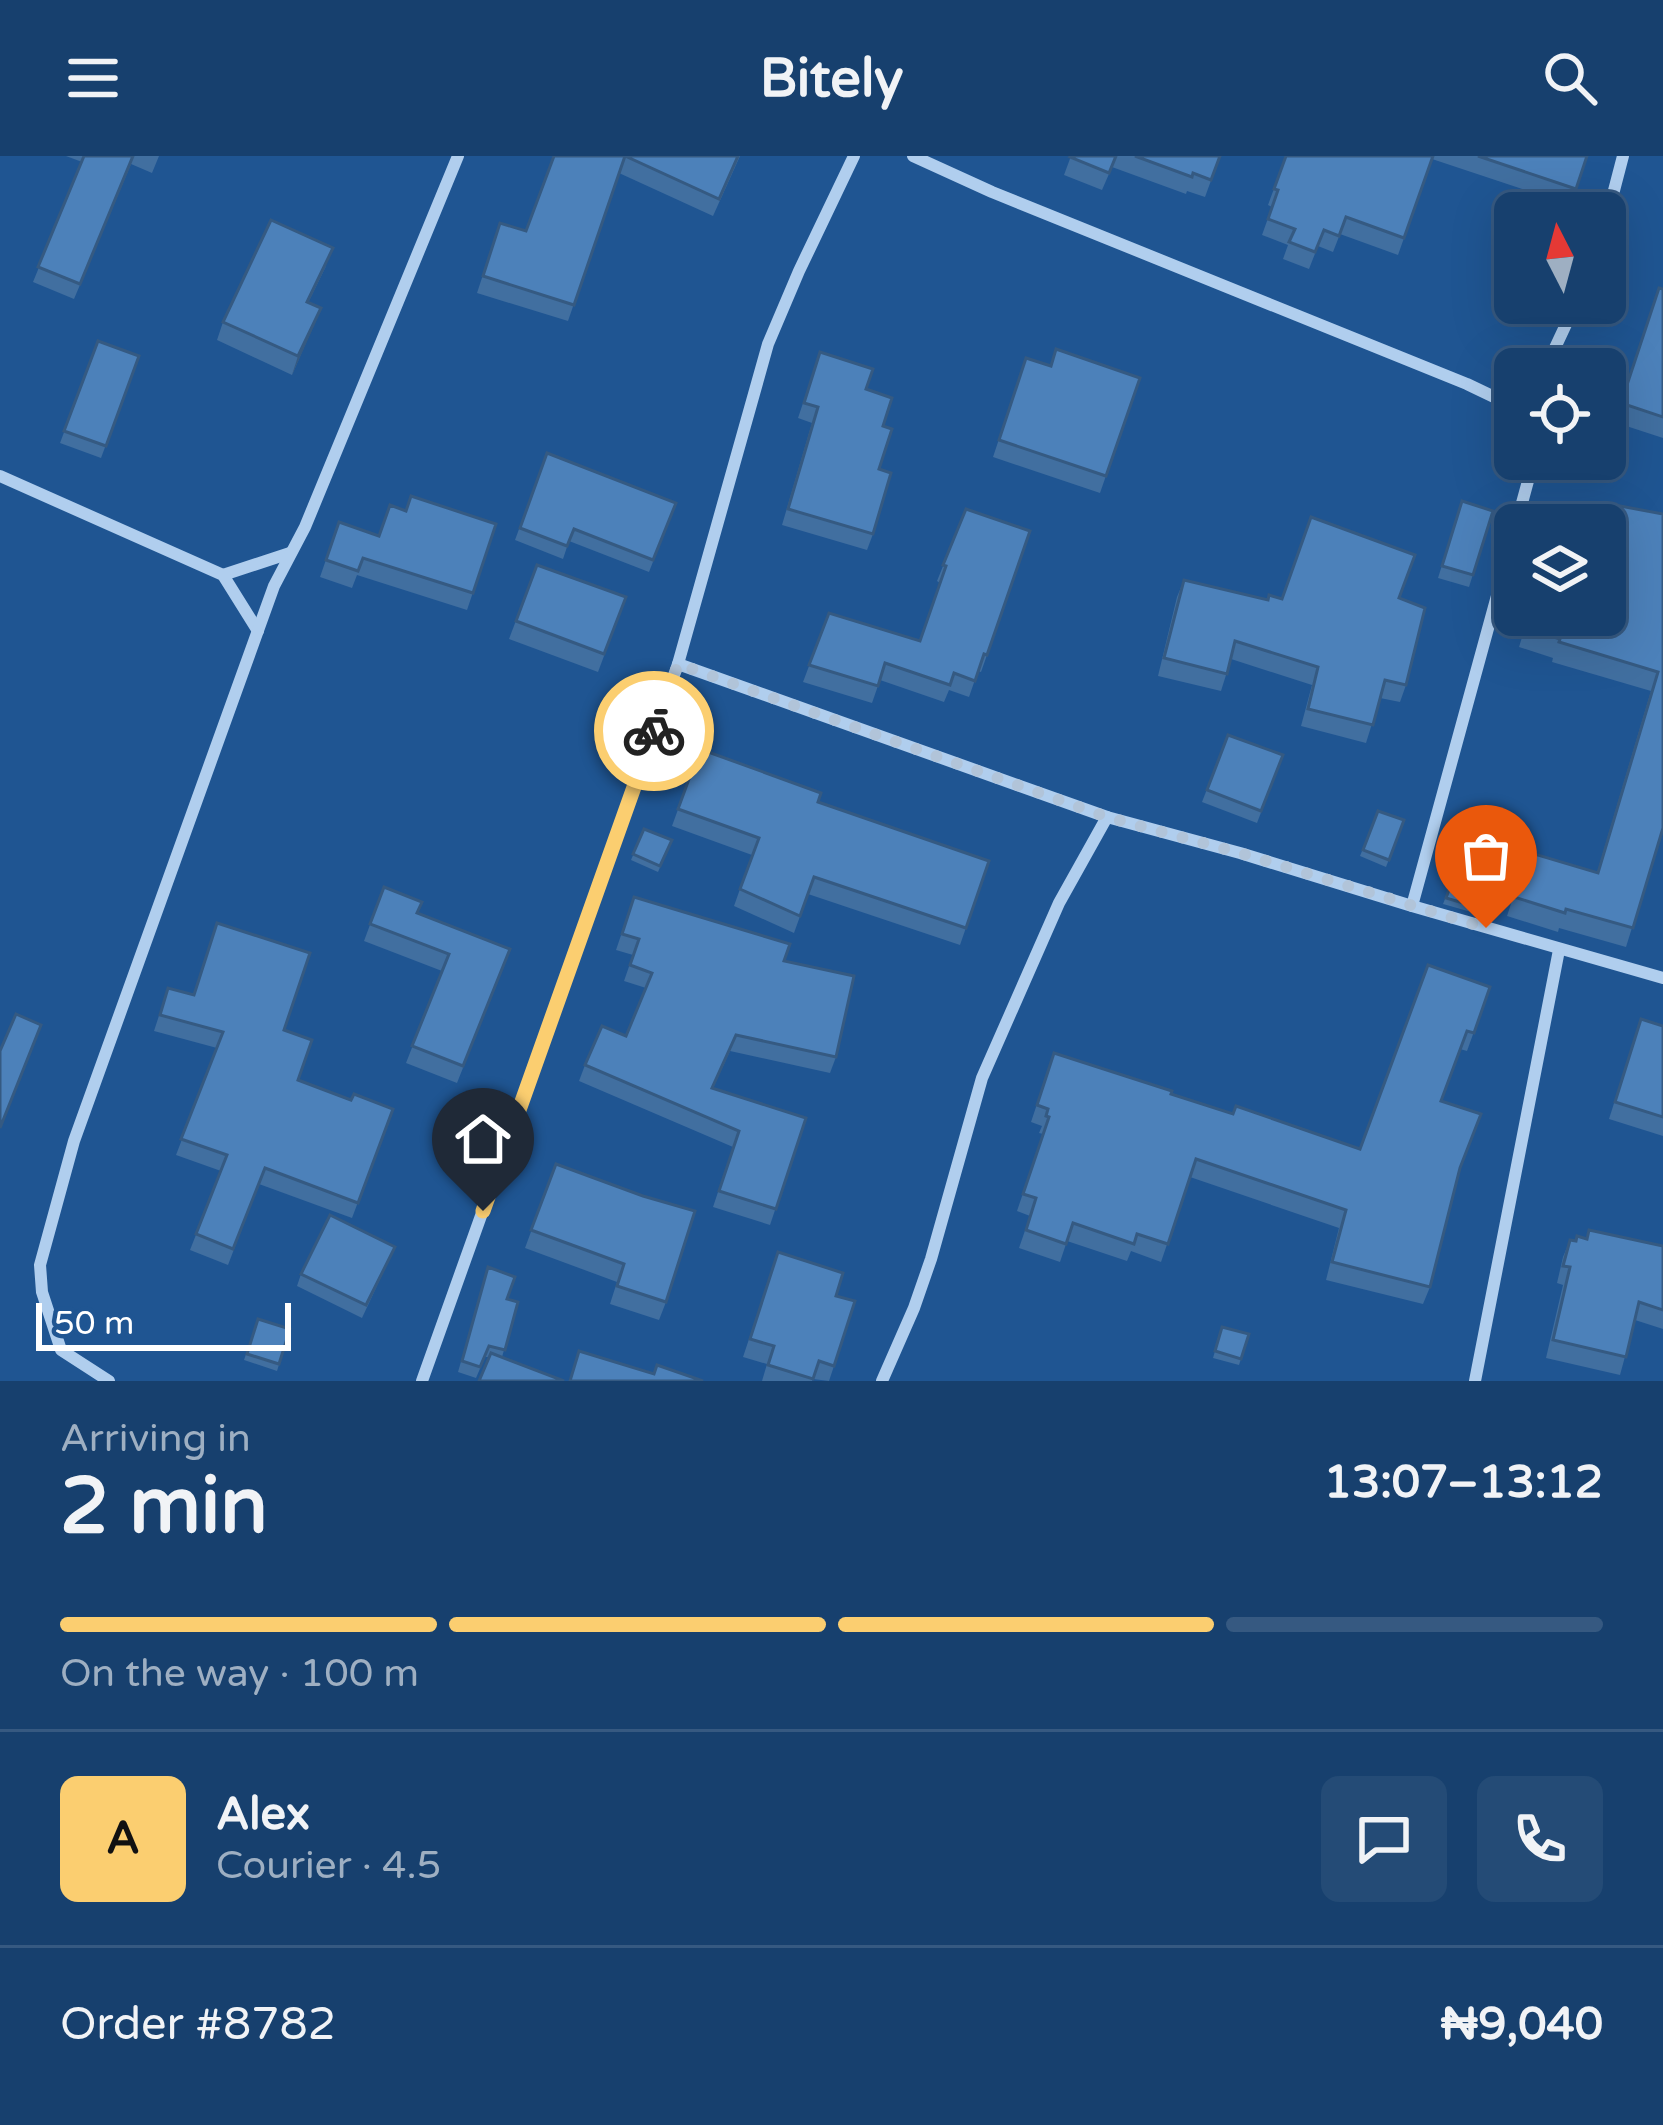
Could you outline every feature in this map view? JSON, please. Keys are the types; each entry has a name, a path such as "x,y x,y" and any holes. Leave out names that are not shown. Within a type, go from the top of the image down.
{"street":[{"path":"110,1381 61,1350 42,1292 40,1265 74,1142 274,586 305,527 458,156"},
{"path":"422,1381 678,664 768,344 854,156"},
{"path":"913,156 1494,397"},
{"path":"1614,192 1623,156"},
{"path":"0,476 223,574 258,631"},
{"path":"223,574 291,553"},
{"path":"1412,906 1494,607"},
{"path":"678,664 1107,817 1663,978"},
{"path":"882,1381 931,1259 982,1078 1059,903 1107,817"},
{"path":"1475,1381 1559,950"}],"building":[{"path":"84,156 133,156 80,284 38,267"},
{"path":"554,156 625,156 574,305 483,276 500,223 526,231"},
{"path":"625,156 738,156 719,199"},
{"path":"1071,156 1116,156 1109,173"},
{"path":"1135,156 1220,156 1211,180"},
{"path":"1286,156 1433,156 1404,238 1346,217 1339,236 1324,230 1315,252 1289,242 1295,229 1268,219"},
{"path":"1478,156 1587,156 1576,189"},
{"path":"271,220 333,248 307,302 321,308 298,356 223,322"},
{"path":"1659,288 1663,289 1663,417 1626,405 1626,388"},
{"path":"98,341 139,356 106,446 64,431"},
{"path":"1056,349 1140,378 1106,476 999,440 1026,358 1051,366"},
{"path":"820,352 873,369 866,389 892,398 883,426 892,429 879,469 891,473 873,534 788,509 818,407 804,403"},
{"path":"547,453 676,503 653,560 574,529 567,546 520,528"},
{"path":"411,496 496,524 473,593 363,558 358,571 326,560 339,522 379,536 390,505 406,511"},
{"path":"1462,501 1493,511 1473,575 1442,566"},
{"path":"1626,507 1663,514 1663,828 1633,928 1514,897 1528,852 1598,873 1658,672 1551,636 1626,636"},
{"path":"966,509 1030,531 975,681 954,673 950,685 885,663 878,686 809,665 829,613 920,641"},
{"path":"1311,517 1415,555 1399,598 1425,608 1406,685 1385,680 1373,725 1308,709 1318,667 1235,641 1227,674 1164,658 1184,580 1268,600 1269,595 1282,599"},
{"path":"537,565 626,597 604,654 516,621"},
{"path":"1228,735 1283,755 1261,811 1207,790"},
{"path":"700,749 821,793 818,802 989,861 966,928 814,877 800,916 740,889 759,838 678,809"},
{"path":"1378,811 1404,820 1389,860 1363,850"},
{"path":"644,829 672,840 660,866 633,854"},
{"path":"1456,871 1482,882 1473,906 1446,898"},
{"path":"384,887 422,902 417,913 510,949 463,1066 412,1046 449,954 370,924"},
{"path":"634,897 790,944 784,961 854,976 836,1057 736,1035 712,1088 806,1118 776,1209 719,1191 739,1131 585,1065 602,1026 626,1036 652,973 630,965 639,939 622,934"},
{"path":"217,923 310,953 284,1030 312,1040 298,1080 351,1100 354,1094 393,1109 358,1203 265,1168 233,1249 196,1234 227,1155 181,1139 223,1032 160,1015 168,988 194,995"},
{"path":"1428,965 1490,987 1474,1033 1467,1031 1441,1101 1481,1114 1460,1168 1430,1287 1332,1262 1346,1210 1196,1159 1168,1244 1137,1234 1134,1244 1073,1223 1066,1244 1026,1230 1036,1198 1023,1194 1049,1117 1048,1109 1037,1105 1054,1053 1233,1114 1236,1106 1360,1149"},
{"path":"16,1014 41,1025 0,1128 0,1051"},
{"path":"1641,1019 1663,1026 1663,1117 1615,1102"},
{"path":"556,1164 695,1211 666,1302 617,1286 624,1264 531,1230"},
{"path":"330,1215 395,1247 366,1305 301,1274"},
{"path":"1589,1230 1663,1246 1663,1310 1639,1302 1626,1357 1553,1340 1570,1267 1563,1266 1570,1240 1587,1239"},
{"path":"778,1252 843,1273 836,1296 855,1301 834,1366 819,1361 813,1379 768,1365 774,1346 750,1339"},
{"path":"488,1267 515,1277 507,1299 518,1302 505,1350 489,1346 480,1367 462,1361"},
{"path":"258,1319 290,1329 279,1364 247,1354"},
{"path":"1222,1327 1249,1334 1241,1359 1215,1351"},
{"path":"579,1351 654,1374 657,1365 703,1381 570,1381"},
{"path":"491,1353 564,1381 479,1381"}],"way so far":[{"path":"654,731 678,664 1107,817 1486,928"}],"route":[{"path":"483,1211 654,731"}]}
